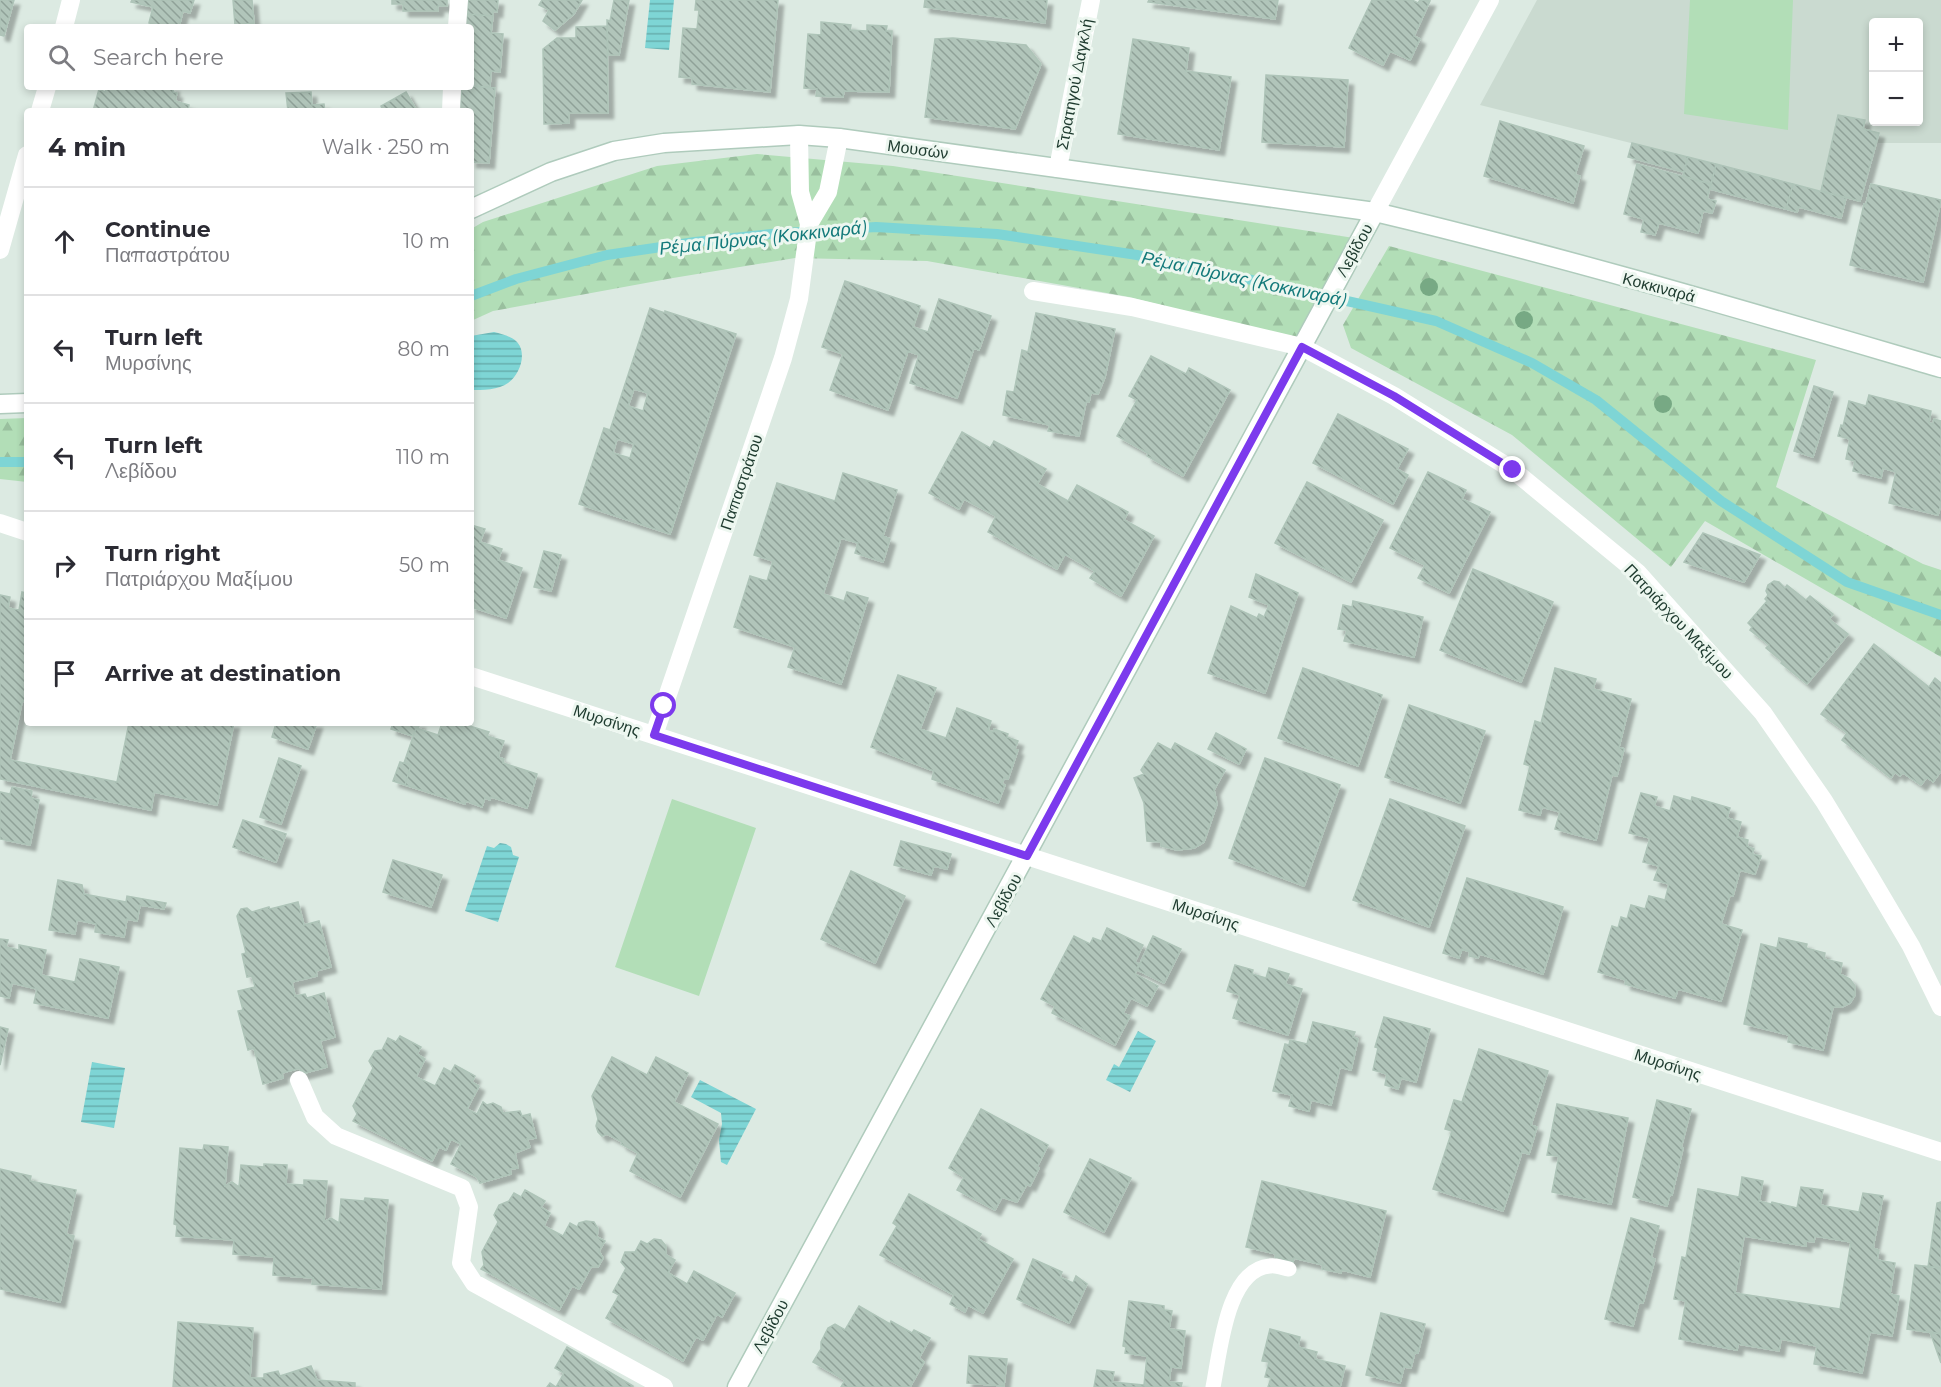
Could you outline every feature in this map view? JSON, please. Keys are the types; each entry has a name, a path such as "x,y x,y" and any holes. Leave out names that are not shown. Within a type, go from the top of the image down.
{"street":[{"path":"65,24 71,0"},
{"path":"456,24 459,0"},
{"name":"Στρατηγού Δαγκλή","path":"1058,168 1091,0"},
{"name":"Λεβίδου","path":"737,1387 1490,0"},
{"path":"41,108 45,90"},
{"path":"451,108 452,90"},
{"name":"Μουσών","path":"474,208 551,172 614,151 664,143 800,135 838,138 1375,212"},
{"name":"Παπαστράτου","path":"800,135 800,192 809,224"},
{"name":"Παπαστράτου","path":"654,735 783,358 799,299 809,224 828,192 838,138"},
{"path":"0,250 24,166"},
{"name":"Κοκκιναρά","path":"1375,212 1444,228 1704,299 1941,368"},
{"name":"Πατριάρχου Μαξίμου","path":"1033,291 1132,307 1302,347 1394,396 1513,470 1638,573 1763,713 1824,801 1869,875 1911,946 1941,1007"},
{"path":"0,404 24,403"},
{"path":"0,523 24,531"},
{"name":"Μυρσίνης","path":"474,677 1941,1152"},
{"path":"299,1080 315,1117 336,1136 462,1188 470,1208 461,1263 474,1283 664,1387"}],"lane":[{"path":"1213,1387 1226,1325 1234,1297 1243,1281 1256,1270 1270,1266 1289,1269"}],"shaded area":[{"path":"1537,0 1941,0 1941,143 1876,143 1860,201 1480,105"}],"green space":[{"path":"1690,0 1793,0 1788,130 1684,114"},
{"path":"757,154 893,166 1354,238 1299,344 1286,337 1129,297 927,261 795,258 493,311 474,320 474,227 483,222 657,166"},
{"path":"1389,246 1816,360 1776,487 1923,564 1941,570 1941,657 1705,521 1671,567 1512,435 1351,348 1343,325"},
{"path":"24,418 24,482 0,479 0,419"},
{"path":"672,799 756,828 699,996 615,967"}],"water":[{"path":"650,0 674,0 669,50 645,48"},
{"path":"494,332 503,334 520,346 522,357 519,369 516,375 504,385 474,390 474,335"},
{"path":"500,843 511,847 513,855 519,857 498,922 465,911 487,846 494,848"},
{"path":"1138,1031 1156,1041 1130,1092 1106,1080 1114,1064 1119,1067"},
{"path":"92,1062 125,1068 114,1128 81,1122"},
{"path":"700,1080 756,1109 727,1165 721,1162 719,1140 722,1124 721,1113 691,1097"}],"building":[{"path":"0,0 14,0 4,36 0,35"},
{"path":"132,0 194,0 190,13 183,11 180,24 149,23 153,7 131,2"},
{"path":"233,0 252,0 254,23 235,24"},
{"path":"392,0 447,0 447,6 438,6 438,11 403,11 403,4 392,4"},
{"path":"468,0 498,0 497,12 493,11 493,16 467,14"},
{"path":"542,0 582,0 574,14 555,30 543,21 549,10 539,5"},
{"path":"614,0 629,0 619,55 608,55 607,20 610,21"},
{"path":"696,0 778,0 770,92 692,84 692,78 679,77 683,28 697,29 699,10 695,10"},
{"path":"925,0 1047,0 1045,23 924,7"},
{"path":"1149,0 1278,0 1275,19 1148,2"},
{"path":"1372,0 1412,0 1418,3 1420,0 1430,1 1414,36 1420,39 1410,60 1390,51 1383,65 1349,48"},
{"path":"467,14 493,16 491,33 503,34 500,72 491,71 490,87 474,86 474,24 466,24"},
{"path":"821,22 851,25 850,30 867,31 867,25 887,26 886,31 892,31 889,92 844,91 843,97 816,96 817,89 804,88 808,34 821,35"},
{"path":"607,26 608,113 569,113 569,123 544,124 543,49 557,38 576,38 576,27"},
{"path":"953,38 1026,45 1041,64 1015,129 925,117 935,39"},
{"path":"1133,39 1189,48 1186,71 1231,77 1219,150 1118,134"},
{"path":"1266,75 1348,80 1344,147 1262,142"},
{"path":"474,86 495,88 489,163 474,162 474,108 460,108 462,90 474,90"},
{"path":"99,90 105,92 106,90 173,90 177,93 175,101 189,105 188,108 94,108"},
{"path":"311,92 312,105 324,104 325,108 288,108 286,93"},
{"path":"406,92 415,108 382,108 381,106"},
{"path":"1838,115 1865,120 1863,129 1879,133 1860,201 1821,191"},
{"path":"1500,121 1584,146 1575,175 1580,176 1573,203 1484,176"},
{"path":"1632,143 1688,157 1684,172 1628,157"},
{"path":"1688,157 1716,164 1711,184 1683,176"},
{"path":"1637,164 1711,184 1707,199 1716,201 1712,213 1703,211 1698,233 1659,223 1655,235 1641,232 1644,219 1624,214"},
{"path":"1716,164 1793,184 1786,209 1710,189"},
{"path":"1793,184 1846,198 1841,218 1799,207 1797,212 1786,209"},
{"path":"1871,184 1941,200 1923,282 1850,265"},
{"path":"845,281 920,306 913,327 928,332 939,299 991,316 979,350 974,348 957,398 910,383 919,355 908,351 888,410 830,390 843,354 822,347"},
{"path":"650,308 736,334 670,534 579,504 604,428 610,430","holes":["634,389 648,393 643,411 628,406","617,439 634,444 630,458 613,453"]},
{"path":"1036,313 1115,329 1105,377 1098,394 1091,393 1089,402 1086,402 1079,436 1048,431 1050,425 1003,415 1007,391 1014,392 1022,350 1028,352"},
{"path":"1151,356 1186,374 1189,368 1230,390 1183,476 1117,436 1137,400 1129,396"},
{"path":"1814,386 1833,392 1813,457 1794,451"},
{"path":"1869,395 1931,411 1929,423 1933,424 1934,419 1941,421 1941,504 1938,515 1889,503 1896,472 1883,468 1881,478 1853,471 1855,461 1846,459 1850,439 1838,436 1849,401 1866,406"},
{"path":"1338,414 1408,449 1397,469 1408,475 1393,504 1313,463"},
{"path":"962,432 990,448 994,441 1046,469 1037,484 1068,501 1077,485 1128,512 1124,520 1154,536 1121,596 1090,578 1095,571 1065,554 1057,569 988,532 996,516 964,499 959,509 929,493"},
{"path":"1428,472 1466,490 1462,499 1490,512 1449,593 1418,578 1425,565 1390,548"},
{"path":"843,473 897,490 883,536 890,539 883,562 855,553 858,543 841,538 823,594 844,601 847,592 868,598 841,684 788,667 795,647 734,627 750,576 767,581 773,561 754,555 777,483 835,501"},
{"path":"1307,482 1383,520 1351,582 1275,543"},
{"path":"474,526 485,529 480,542 502,549 498,560 522,568 506,618 474,608"},
{"path":"1703,533 1760,555 1744,582 1684,562"},
{"path":"544,551 561,555 551,591 534,587"},
{"path":"1473,569 1553,602 1521,682 1440,650"},
{"path":"1256,574 1298,593 1265,693 1208,673 1231,606 1257,618 1259,614 1264,617 1269,605 1249,597"},
{"path":"1774,581 1779,582 1785,588 1787,585 1806,600 1810,596 1833,614 1829,619 1848,634 1807,684 1781,663 1782,661 1766,648 1769,645 1750,630 1752,627 1748,623 1767,601 1765,599 1768,595 1766,591 1768,585"},
{"path":"22,592 24,592 24,701 10,760 117,782 128,726 233,726 217,805 154,792 151,810 0,779 0,595 10,597 8,608 19,610"},
{"path":"1353,601 1423,617 1414,657 1344,641 1347,630 1338,629 1343,605 1352,607"},
{"path":"1874,644 1929,687 1935,678 1941,683 1941,771 1933,782 1927,777 1921,785 1903,773 1900,776 1895,772 1891,778 1842,740 1847,733 1821,714"},
{"path":"1303,668 1382,695 1358,766 1278,738"},
{"path":"1555,668 1596,679 1593,689 1631,699 1619,747 1624,749 1617,776 1612,775 1596,840 1555,829 1560,812 1542,807 1540,815 1519,810 1530,766 1524,764 1535,721 1541,723"},
{"path":"898,675 936,688 920,729 946,738 957,708 991,721 988,730 993,732 994,729 1008,734 1007,737 1018,741 1015,749 1018,750 1008,779 1004,778 1002,784 1005,785 998,803 932,779 934,771 871,747"},
{"path":"1409,705 1485,731 1460,803 1385,777"},
{"path":"275,726 316,726 308,749 272,737"},
{"path":"392,726 419,726 413,736 391,729"},
{"path":"441,726 470,726 489,732 487,736 504,741 498,757 504,759 503,763 537,774 527,808 491,797 490,800 485,798 482,807 466,801 465,804 405,785 411,765 404,763 416,728 438,735"},
{"path":"1216,733 1246,749 1239,764 1208,749"},
{"path":"1158,743 1171,750 1175,743 1225,770 1214,790 1217,804 1204,842 1194,848 1177,850 1161,846 1161,842 1147,841 1144,803 1134,778 1144,774 1141,770"},
{"path":"279,758 301,766 281,824 260,817"},
{"path":"1265,758 1340,785 1304,886 1229,858"},
{"path":"400,762 411,765 405,785 393,781"},
{"path":"12,787 32,791 31,798 39,800 30,845 0,839 0,792 10,794"},
{"path":"1641,793 1657,797 1654,806 1670,811 1674,796 1691,801 1692,797 1730,808 1727,818 1741,822 1737,837 1748,840 1747,846 1754,849 1752,854 1761,856 1755,874 1740,870 1733,896 1730,895 1721,924 1742,930 1721,1001 1678,989 1675,998 1625,984 1626,980 1598,972 1612,926 1618,928 1621,917 1627,919 1631,905 1645,909 1649,896 1665,900 1669,884 1654,880 1659,866 1643,862 1650,838 1629,833"},
{"path":"1390,799 1465,826 1429,927 1353,900"},
{"path":"243,820 286,834 276,862 233,847"},
{"path":"901,841 951,854 947,869 934,866 931,875 894,865"},
{"path":"393,860 442,875 431,907 383,892"},
{"path":"851,871 905,896 875,963 821,939"},
{"path":"1467,878 1563,907 1543,974 1480,954 1478,958 1469,956 1470,952 1462,949 1459,958 1443,953"},
{"path":"58,880 82,885 84,894 126,902 127,896 166,903 164,909 140,905 137,921 127,919 124,937 95,932 96,924 77,920 75,934 49,930"},
{"path":"298,902 304,925 319,921 331,967 316,971 317,976 292,982 295,996 305,994 307,998 324,993 335,1037 320,1041 327,1067 301,1074 300,1068 282,1073 283,1078 263,1084 254,1048 248,1050 238,1011 243,1010 238,991 255,987 252,976 247,977 242,954 246,953 237,916 241,909 247,908 252,912"},
{"path":"1107,928 1143,945 1135,962 1139,964 1135,974 1158,986 1147,1006 1131,998 1123,1013 1130,1016 1115,1045 1052,1013 1055,1006 1041,999 1074,936 1090,944 1093,938 1101,941"},
{"path":"1153,936 1181,949 1164,983 1137,970"},
{"path":"1779,938 1807,944 1806,948 1825,953 1824,959 1842,963 1840,974 1850,979 1855,986 1855,995 1850,1003 1842,1007 1833,1007 1823,1050 1788,1042 1789,1035 1744,1024 1761,944 1777,948"},
{"path":"0,939 8,940 6,947 19,950 19,945 46,950 41,975 75,982 80,959 119,967 108,1018 34,1003 37,989 12,983 9,998 0,996"},
{"path":"1235,965 1253,970 1252,974 1266,978 1269,968 1289,974 1285,984 1302,989 1288,1035 1233,1018 1240,995 1227,991"},
{"path":"1384,1017 1430,1029 1416,1082 1401,1078 1398,1089 1385,1085 1387,1074 1373,1070 1378,1048 1375,1047"},
{"path":"1313,1022 1355,1032 1353,1037 1358,1039 1351,1070 1340,1067 1331,1105 1311,1100 1309,1111 1289,1106 1292,1095 1273,1091 1285,1044 1289,1045 1290,1040 1307,1044"},
{"path":"0,1027 8,1029 0,1065"},
{"path":"400,1036 421,1047 417,1054 425,1059 416,1077 435,1086 444,1068 451,1072 455,1065 475,1076 472,1082 479,1086 467,1109 477,1114 483,1102 487,1105 493,1103 501,1107 503,1113 520,1111 522,1116 530,1114 536,1138 527,1139 530,1147 515,1153 518,1168 510,1169 511,1174 480,1183 477,1177 451,1164 461,1144 451,1139 446,1150 439,1147 432,1161 353,1121 357,1114 353,1106 373,1068 369,1061 375,1051 382,1050 388,1038 396,1042"},
{"path":"1479,1049 1548,1071 1531,1125 1537,1127 1529,1154 1522,1152 1503,1211 1433,1189 1452,1131 1445,1129 1454,1100 1462,1102"},
{"path":"612,1057 647,1075 656,1057 688,1073 674,1102 718,1124 680,1197 630,1171 638,1153 607,1134 602,1136 598,1132 596,1126 598,1119 592,1096"},
{"path":"1657,1100 1691,1109 1672,1195 1670,1194 1667,1206 1633,1197"},
{"path":"1557,1104 1628,1118 1611,1204 1552,1192 1559,1156 1547,1155"},
{"path":"981,1109 1048,1145 1030,1186 1027,1184 1017,1202 1002,1197 995,1210 957,1190 964,1177 949,1168"},
{"path":"204,1145 228,1147 225,1186 232,1182 239,1187 241,1165 264,1167 264,1164 287,1165 286,1184 304,1185 304,1180 327,1181 324,1222 331,1218 339,1223 341,1199 388,1200 381,1289 312,1284 313,1278 273,1275 274,1257 233,1254 234,1240 176,1236 177,1225 174,1224 180,1148 203,1150"},
{"path":"1090,1159 1131,1178 1104,1232 1064,1212"},
{"path":"0,1169 31,1176 30,1181 76,1190 66,1234 74,1236 60,1302 0,1289"},
{"path":"1742,1177 1763,1181 1759,1201 1797,1208 1801,1187 1823,1190 1820,1205 1859,1212 1863,1193 1883,1196 1873,1248 1879,1250 1877,1260 1895,1263 1890,1294 1899,1296 1892,1336 1870,1332 1862,1373 1814,1364 1817,1346 1781,1339 1779,1351 1738,1344 1737,1350 1679,1339 1686,1301 1674,1299 1682,1257 1686,1258 1698,1189 1739,1197","holes":["1744,1236 1806,1246 1806,1241 1814,1242 1815,1236 1851,1242 1840,1309 1735,1293"]},
{"path":"1262,1181 1386,1211 1370,1277 1342,1270 1341,1273 1322,1269 1323,1265 1294,1258 1293,1262 1275,1257 1276,1254 1246,1247"},
{"path":"525,1190 545,1201 541,1207 550,1213 544,1226 563,1236 570,1223 577,1227 579,1223 594,1222 598,1229 597,1237 605,1241 599,1251 603,1258 598,1267 591,1267 579,1289 572,1286 559,1310 481,1269 484,1265 482,1252 498,1222 494,1215 499,1205 509,1201 514,1193 521,1197"},
{"path":"909,1194 981,1234 978,1239 1013,1259 983,1313 968,1305 965,1312 950,1304 954,1295 880,1255 897,1226 893,1223"},
{"path":"1941,1202 1941,1268 1928,1267 1937,1203"},
{"path":"1631,1218 1659,1226 1651,1258 1655,1259 1643,1303 1639,1302 1633,1326 1605,1319"},
{"path":"654,1239 661,1240 666,1246 666,1255 675,1260 668,1273 687,1284 694,1271 735,1293 722,1317 717,1314 703,1340 696,1337 683,1361 606,1318 619,1295 613,1292 626,1268 621,1262 625,1252 635,1252 641,1241 647,1244"},
{"path":"1033,1259 1062,1272 1060,1277 1073,1283 1076,1276 1087,1284 1069,1323 1017,1299"},
{"path":"1915,1265 1941,1268 1941,1334 1907,1329"},
{"path":"1129,1301 1164,1306 1164,1310 1172,1311 1169,1329 1185,1331 1181,1368 1171,1367 1169,1382 1182,1383 1181,1387 1094,1387 1097,1370 1114,1372 1112,1382 1144,1385 1147,1356 1125,1353 1126,1347 1123,1346"},
{"path":"859,1306 890,1324 891,1321 912,1333 914,1330 930,1338 919,1358 924,1362 910,1387 841,1387 845,1380 813,1362 821,1349 821,1342 828,1328 835,1324 845,1330"},
{"path":"1381,1313 1425,1324 1418,1353 1415,1352 1411,1368 1404,1367 1400,1383 1366,1375"},
{"path":"178,1322 253,1328 250,1378 264,1378 264,1374 278,1371 280,1376 311,1366 317,1380 355,1383 355,1387 173,1387"},
{"path":"1270,1329 1300,1337 1298,1347 1317,1352 1315,1359 1345,1366 1340,1387 1268,1387 1271,1378 1265,1377 1269,1362 1262,1361"},
{"path":"1930,1332 1941,1334 1941,1363"},
{"path":"567,1347 633,1386 633,1387 556,1387 564,1373 555,1368"},
{"path":"969,1356 1007,1359 1004,1386 967,1383"}],"waterway":[{"name":"Ρέμα Πύρνας (Κοκκιναρά)","path":"474,295 516,279 607,255 771,234 876,227 997,234 1137,255 1289,288 1436,321 1532,363 1596,400 1721,501 1847,582 1941,615"},
{"name":"Ρέμα Πύρνας (Κοκκιναρά)","path":"0,462 24,462"}],"route":[{"path":"664,706 654,735 1027,856 1302,347 1394,396 1513,470"}]}
